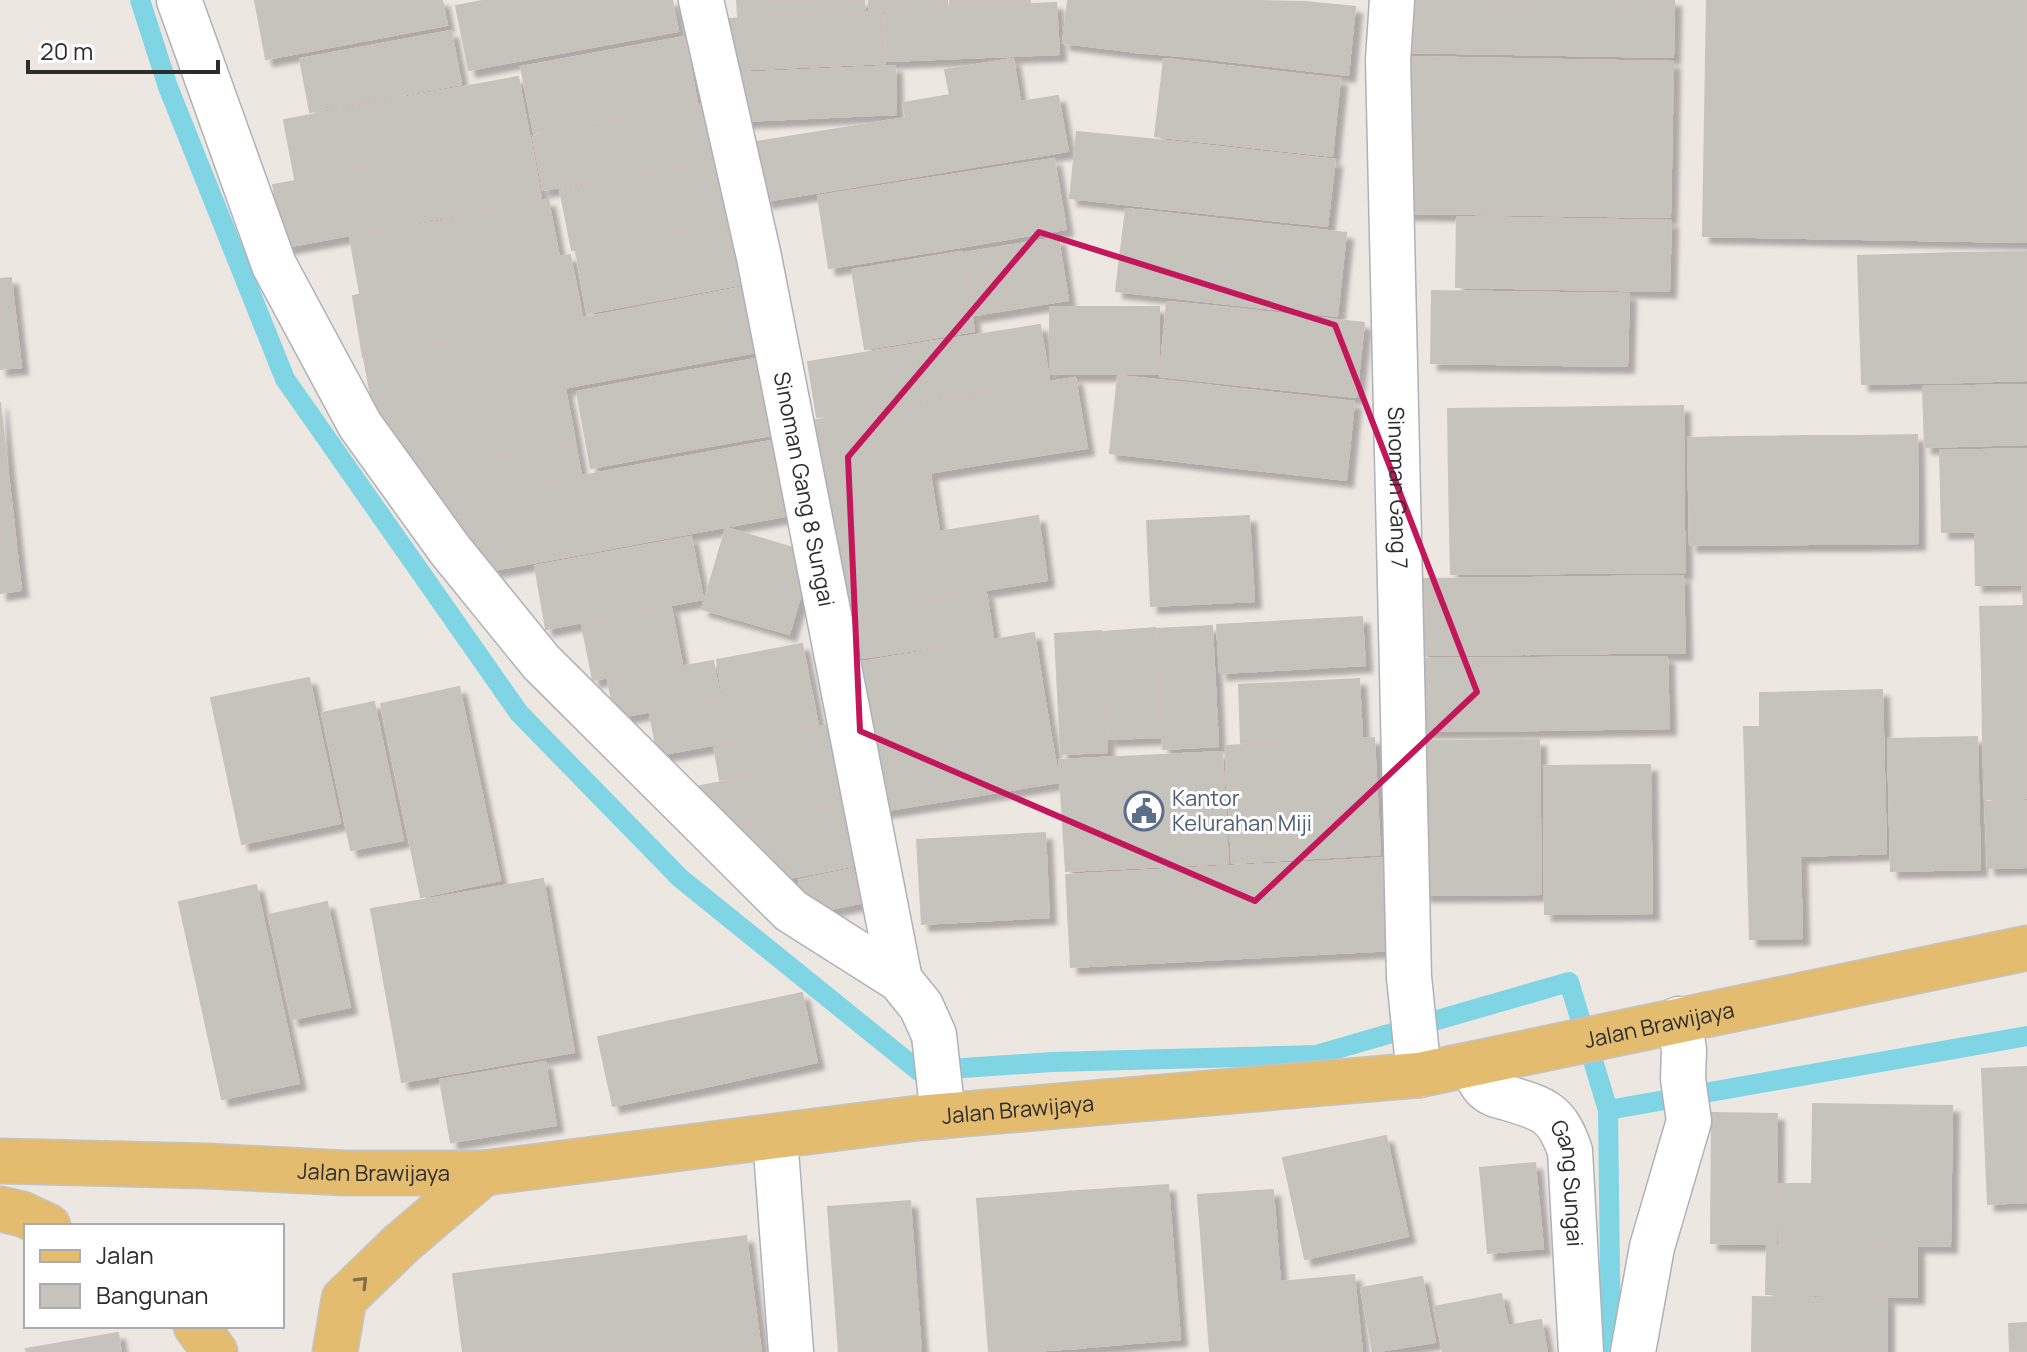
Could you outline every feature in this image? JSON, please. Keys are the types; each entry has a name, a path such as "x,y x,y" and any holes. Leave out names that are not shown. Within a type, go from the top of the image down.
{"main road":[{"name":"Jalan Brawijaya","path":"0,1161 346,1173 484,1173 775,1137 938,1075 1473,1065 2027,948"},
{"path":"335,1352 344,1299 402,1243 484,1173"},
{"path":"0,1209 22,1214 44,1224"},
{"path":"197,1328 215,1352"}],"street":[{"path":"179,0 274,265 360,425 450,550 541,662 791,911 900,980 921,1006 938,1075"},
{"name":"Sinoman Gang 8 Sungai","path":"701,0 759,257 900,980"},
{"name":"Sinoman Gang 7","path":"1392,0 1388,60 1409,977 1418,1064"},
{"path":"1633,1352 1652,1247 1686,1100 1684,1050 1668,1022"},
{"name":"Gang Sungai","path":"1473,1065 1483,1086 1494,1094 1548,1113 1562,1128 1570,1151 1581,1352"},
{"path":"775,1137 791,1352"}],"highlighted area":[{"path":"1039,232 1335,325 1477,692 1255,901 860,731 848,457"}],"building":[{"path":"255,0 442,0 447,25 266,59"},
{"path":"487,0 672,0 678,31 469,70 456,6"},
{"path":"737,0 864,0 865,12 738,17"},
{"path":"869,0 947,0 947,7 869,11"},
{"path":"950,0 1030,0 1030,3 950,6"},
{"path":"1068,0 1141,0 1136,52 1063,43"},
{"path":"1141,0 1201,0 1194,57 1136,52"},
{"path":"1201,0 1305,2 1297,69 1194,57"},
{"path":"1401,0 1674,0 1674,12 1401,8"},
{"path":"1707,0 2027,0 2027,180 1704,174"},
{"path":"1305,2 1355,7 1348,75 1297,69"},
{"path":"1056,3 1059,54 887,61 885,10"},
{"path":"1401,8 1674,12 1673,57 1400,52"},
{"path":"882,12 885,63 729,70 727,19"},
{"path":"451,31 461,84 310,112 300,59"},
{"path":"685,37 697,103 534,133 521,67"},
{"path":"1406,57 1673,62 1672,118 1405,112"},
{"path":"1013,59 1020,102 1058,96 1068,151 765,201 756,142 906,118 903,103 950,95 945,70"},
{"path":"1164,59 1340,79 1332,156 1155,136"},
{"path":"895,66 896,114 741,121 740,73"},
{"path":"518,77 529,135 412,157 402,98"},
{"path":"402,98 412,157 295,179 284,120"},
{"path":"702,104 712,159 543,190 533,136"},
{"path":"1405,112 1672,118 1671,172 1404,166"},
{"path":"1077,132 1157,140 1150,207 1070,198"},
{"path":"530,137 541,199 425,221 413,159"},
{"path":"1157,140 1335,160 1327,226 1150,207"},
{"path":"413,159 425,221 285,247 273,185"},
{"path":"725,159 737,219 572,250 560,190"},
{"path":"1054,159 1066,229 930,252 919,180"},
{"path":"1404,166 1671,172 1670,217 1403,213"},
{"path":"1704,174 2027,180 2027,242 1703,236"},
{"path":"919,180 930,252 829,268 818,196"},
{"path":"548,200 559,257 443,278 432,223"},
{"path":"1126,209 1346,233 1337,316 1116,291"},
{"path":"1457,217 1671,221 1669,291 1456,287"},
{"path":"737,221 748,283 587,313 576,251"},
{"path":"432,223 443,278 360,293 350,237"},
{"path":"1058,238 1068,300 974,315 964,253"},
{"path":"962,252 974,331 865,349 852,270"},
{"path":"2027,252 2027,317 1960,318 1958,253"},
{"path":"1958,253 1962,382 1862,384 1858,256"},
{"path":"570,255 582,316 363,357 353,296"},
{"path":"11,278 21,367 0,369 0,279"},
{"path":"750,286 762,351 622,377 610,313"},
{"path":"1432,291 1629,294 1627,366 1431,363"},
{"path":"1167,302 1239,309 1232,384 1160,376"},
{"path":"1050,307 1159,307 1159,374 1050,374"},
{"path":"1239,309 1364,323 1356,397 1232,384"},
{"path":"610,313 622,377 547,391 535,326"},
{"path":"2027,317 2027,380 1962,382 1960,318"},
{"path":"1040,325 1049,380 946,396 937,341"},
{"path":"535,326 547,391 376,423 364,358"},
{"path":"937,341 946,396 817,417 808,362"},
{"path":"762,358 777,434 670,453 655,377"},
{"path":"1118,376 1195,384 1187,462 1110,453"},
{"path":"655,377 670,453 591,468 577,392"},
{"path":"1075,378 1087,448 982,464 971,395"},
{"path":"1195,384 1354,402 1346,480 1187,462"},
{"path":"2027,385 2027,444 1925,447 1923,387"},
{"path":"565,389 575,441 417,471 372,425"},
{"path":"971,395 982,464 822,491 810,421"},
{"path":"0,402 21,590 0,593"},
{"path":"1683,406 1684,475 1449,476 1448,409"},
{"path":"1917,435 1918,543 1863,544 1861,436"},
{"path":"1810,436 1861,436 1863,544 1811,544"},
{"path":"1810,436 1811,544 1732,545 1731,437"},
{"path":"1731,437 1732,545 1690,545 1688,438"},
{"path":"782,439 796,514 664,538 651,463"},
{"path":"575,443 581,475 441,501 417,472"},
{"path":"2027,449 2027,530 1942,532 1940,451"},
{"path":"651,463 664,538 564,557 550,482"},
{"path":"930,474 939,530 831,548 823,493"},
{"path":"1684,475 1684,528 1450,530 1449,476"},
{"path":"550,482 564,557 494,570 441,503"},
{"path":"1038,516 1047,580 841,613 831,549"},
{"path":"1249,516 1254,601 1151,606 1147,521"},
{"path":"726,528 813,554 789,634 702,609"},
{"path":"1684,528 1685,572 1451,574 1450,530"},
{"path":"2027,532 2027,604 2024,604 2022,584 1976,585 1975,533"},
{"path":"691,537 703,599 546,629 535,566"},
{"path":"1683,576 1685,653 1612,653 1611,577"},
{"path":"1611,577 1612,653 1532,654 1532,578"},
{"path":"1532,578 1532,654 1421,655 1419,579"},
{"path":"986,593 993,638 848,660 841,615"},
{"path":"2027,606 2027,670 1982,671 1980,607"},
{"path":"671,608 682,664 593,680 582,625"},
{"path":"1362,617 1365,665 1220,673 1217,625"},
{"path":"1212,626 1218,746 1163,749 1157,629"},
{"path":"1155,628 1161,737 1109,739 1103,632"},
{"path":"1101,631 1107,752 1061,754 1055,634"},
{"path":"1034,633 1046,708 863,738 850,664"},
{"path":"802,644 818,725 658,755 650,714 723,699 717,660"},
{"path":"1667,657 1669,728 1542,730 1541,658"},
{"path":"1541,658 1542,730 1421,731 1421,659"},
{"path":"713,661 720,698 615,718 608,680"},
{"path":"2027,670 2027,739 1983,740 1982,671"},
{"path":"309,678 340,823 242,844 211,698"},
{"path":"1359,679 1362,737 1241,743 1239,685"},
{"path":"459,687 483,799 404,814 381,704"},
{"path":"1882,690 1886,853 1800,856 1802,938 1750,939 1744,727 1760,727 1760,693"},
{"path":"374,702 403,840 351,850 322,713"},
{"path":"1046,708 1059,782 875,812 863,738"},
{"path":"835,724 842,758 720,780 714,746"},
{"path":"1977,737 1980,869 1891,871 1888,739"},
{"path":"1374,738 1376,777 1227,785 1226,746"},
{"path":"2027,739 2027,798 1985,799 1983,740"},
{"path":"1539,740 1541,894 1423,895 1421,741"},
{"name":"Kantor Kelurahan Miji","path":"1222,752 1228,863 1066,871 1059,760"},
{"path":"842,760 850,801 720,825 678,790"},
{"path":"1650,765 1652,913 1545,914 1544,766"},
{"path":"1376,777 1378,817 1230,824 1227,785"},
{"path":"483,799 500,880 421,897 404,814"},
{"path":"2027,801 2027,867 1988,868 1985,802"},
{"path":"850,803 862,864 779,880 729,826"},
{"path":"1378,817 1380,854 1232,863 1230,824"},
{"path":"1045,833 1049,917 922,924 917,840"},
{"path":"1388,858 1393,950 1071,967 1066,875"},
{"path":"853,869 860,903 805,914 799,880"},
{"path":"543,879 558,962 386,992 371,909"},
{"path":"256,885 299,1083 222,1099 179,902"},
{"path":"327,902 350,1007 292,1019 269,915"},
{"path":"558,962 574,1052 402,1082 386,992"},
{"path":"802,993 817,1062 714,1085 698,1015"},
{"path":"698,1015 714,1085 613,1106 598,1037"},
{"path":"545,1062 556,1125 451,1142 440,1080"},
{"path":"2027,1067 2027,1202 1988,1204 1982,1069"},
{"path":"1813,1104 1876,1105 1875,1245 1779,1243 1779,1184 1812,1184"},
{"path":"1876,1105 1952,1106 1950,1246 1875,1245"},
{"path":"1712,1113 1777,1114 1776,1244 1711,1243"},
{"path":"1386,1136 1408,1236 1305,1259 1283,1158"},
{"path":"1535,1163 1543,1248 1488,1253 1480,1168"},
{"path":"1168,1185 1180,1339 1122,1344 1110,1189"},
{"path":"1110,1189 1122,1344 1077,1348 1065,1192"},
{"path":"1273,1190 1280,1282 1354,1275 1362,1352 1210,1352 1198,1195"},
{"path":"1065,1192 1077,1348 1031,1351 1018,1196"},
{"path":"1018,1196 1031,1351 989,1352 977,1199"},
{"path":"910,1201 921,1352 839,1352 828,1207"},
{"path":"746,1236 761,1352 463,1352 453,1274"},
{"path":"1767,1245 1917,1247 1917,1297 1766,1294"},
{"path":"1422,1277 1435,1342 1373,1352 1361,1288"},
{"path":"1501,1294 1508,1326 1541,1320 1547,1352 1443,1352 1434,1307"},
{"path":"1753,1297 1887,1299 1887,1352 1752,1352"},
{"path":"2027,1323 2027,1352 2010,1352 2009,1324"},
{"path":"118,1333 121,1352 27,1352 26,1349"}],"waterway":[{"path":"140,0 168,87 285,379 519,713 680,878 919,1071 1052,1062 1316,1055 1569,982 1608,1110 1611,1352"},
{"path":"1608,1110 2027,1036"}],"place":[{"name":"Kantor Kelurahan Miji","path":"1144,811"}]}
